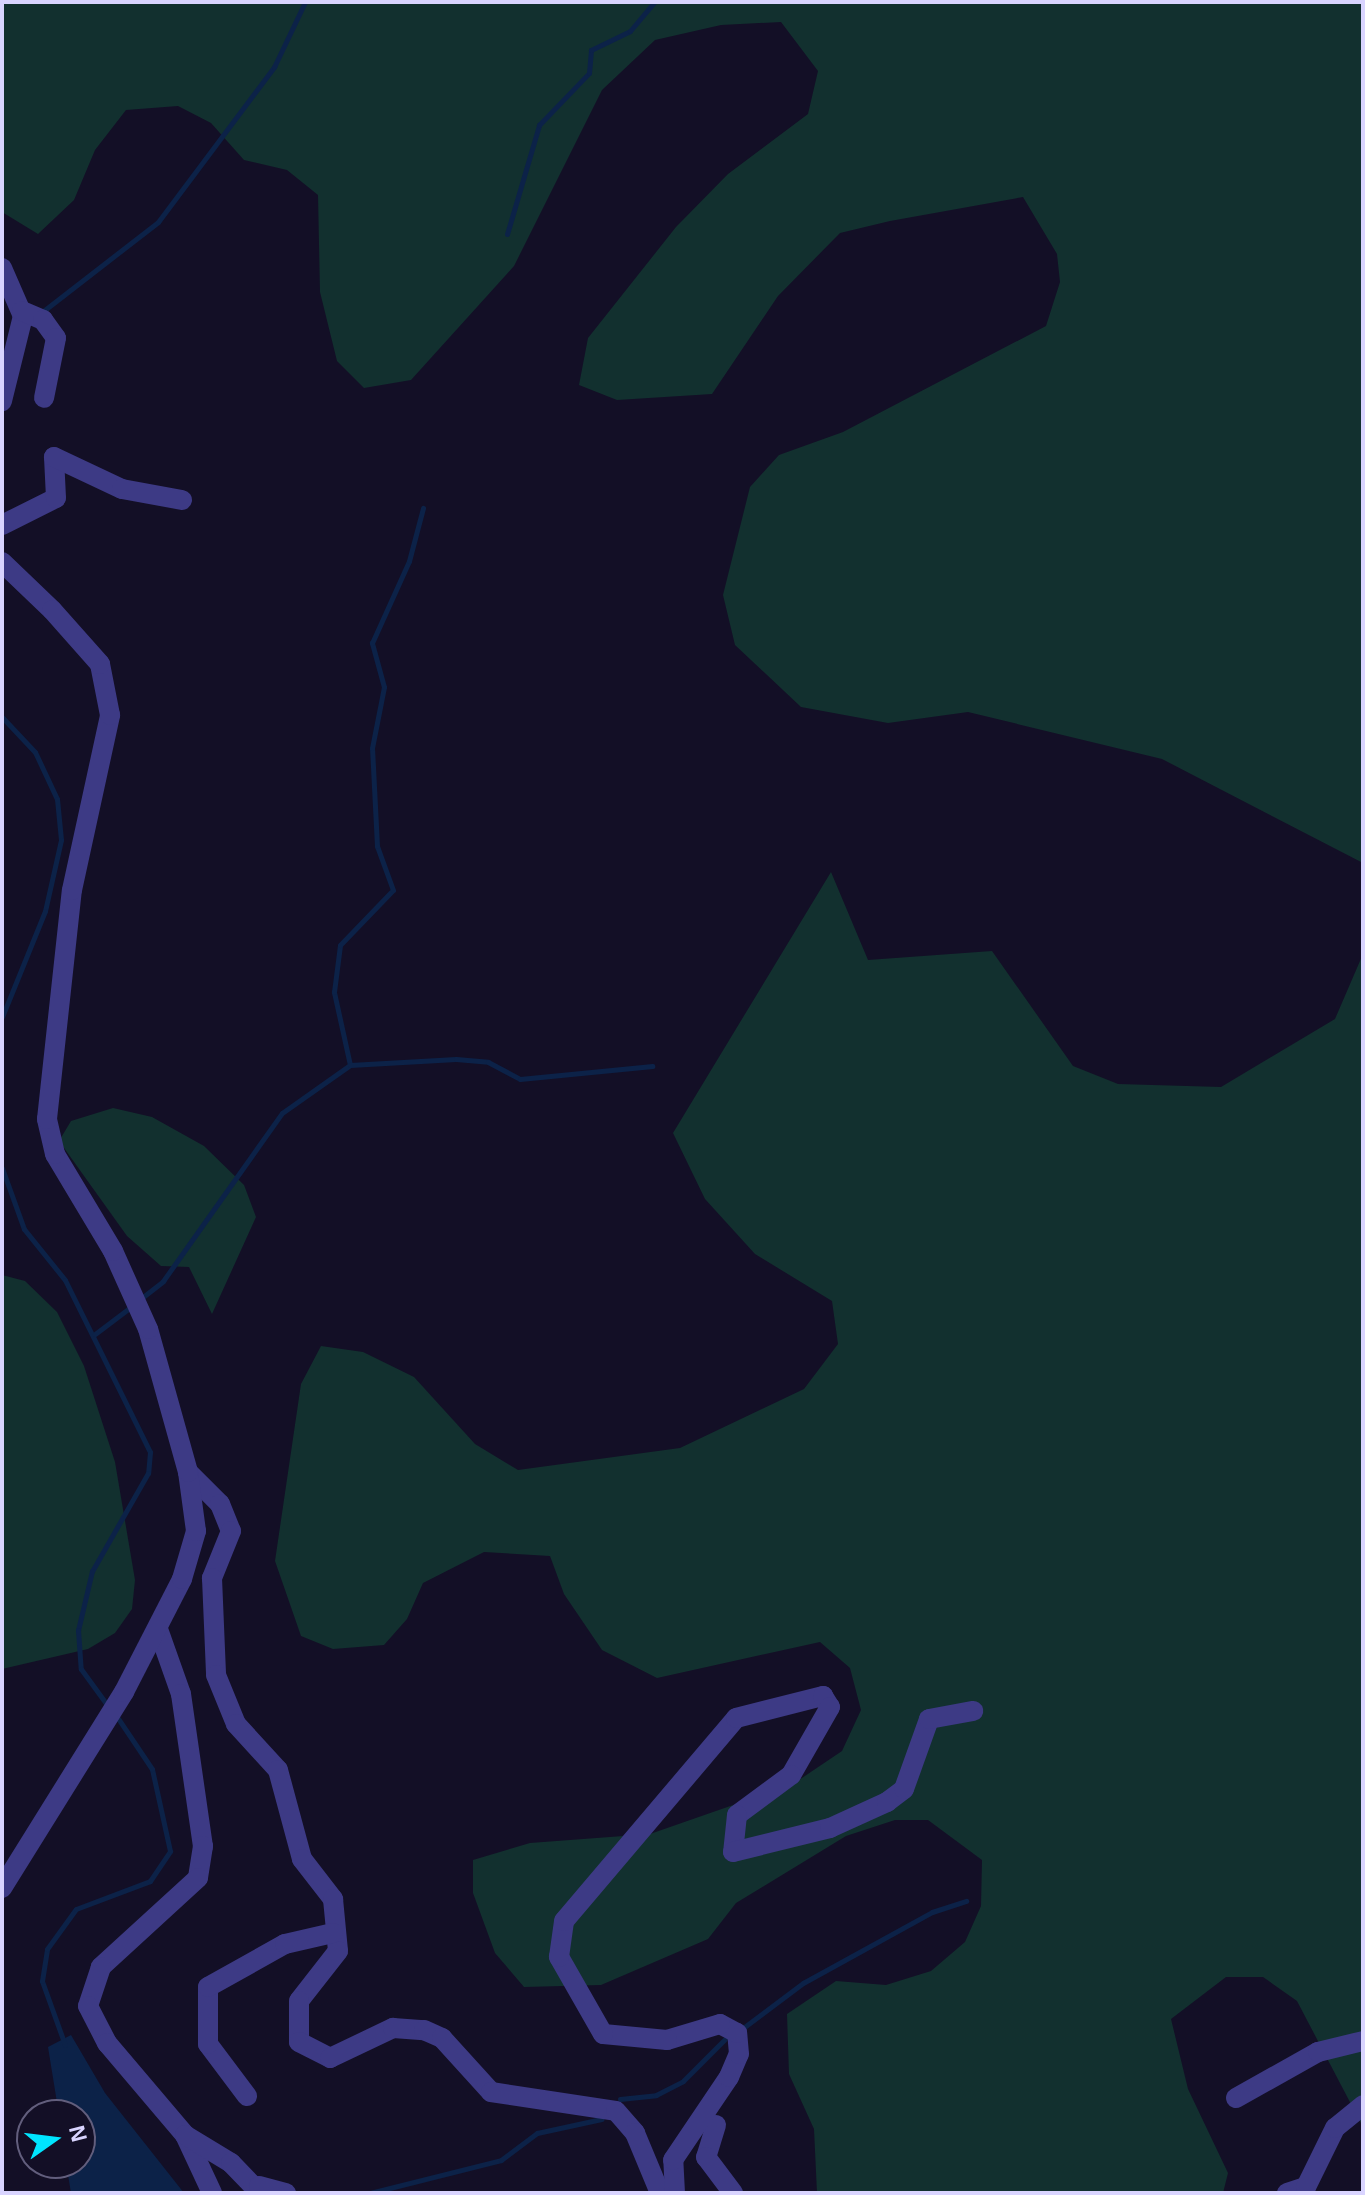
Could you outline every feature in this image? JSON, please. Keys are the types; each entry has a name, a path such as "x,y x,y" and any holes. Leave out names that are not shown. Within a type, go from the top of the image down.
{"street":[{"path":"2,268 30,315 58,351 44,398"},
{"path":"2,401 30,315"},
{"path":"2,525 56,498 54,457 122,489 182,500"},
{"path":"2,562 52,610 100,664 110,715 72,890 47,1119 55,1154 125,1277 142,1318 188,1472 196,1531 158,1629 101,1735 2,1888"},
{"path":"188,1472 220,1504 231,1531 212,1578 216,1675 236,1724 278,1770 302,1859 333,1899 333,1933 338,1951 323,1962 295,2017 307,2051 330,2058 393,2028 424,2030 442,2038 491,2092 616,2111 635,2133 660,2193"},
{"path":"158,1629 181,1694 203,1846 198,1878 101,1967 88,2006 107,2043 185,2135 259,2190 286,2193"},
{"path":"675,2193 673,2160 729,2077 739,2054 737,2033 720,2024 667,2040 603,2034 559,1957 564,1921 736,1718 823,1696 830,1707 791,1775 737,1815 733,1852 830,1828 887,1802 904,1789 929,1719 973,1711"},
{"path":"247,2096 208,2044 208,1987 285,1944 333,1933"},
{"path":"1236,2098 1318,2052 1363,2041"},
{"path":"1287,2193 1306,2187 1335,2128 1363,2105"},
{"path":"716,2125 706,2157 733,2193"},
{"path":"185,2135 212,2193"}],"green space":[{"path":"2,2 1363,2 1363,863 1162,759 968,712 888,723 801,707 735,645 723,595 750,487 779,455 843,432 1046,326 1060,282 1057,254 1023,197 890,221 840,233 778,296 712,394 617,400 579,385 588,338 676,227 728,174 808,114 818,71 781,22 721,25 655,40 602,90 514,266 411,380 364,388 337,361 320,292 318,195 287,170 244,160 211,123 178,106 126,110 95,150 74,200 38,234 2,212"},
{"path":"831,872 868,960 992,951 1073,1066 1118,1084 1221,1087 1335,1019 1363,954 1363,2127 1297,2001 1263,1977 1226,1977 1171,2019 1188,2089 1228,2173 1223,2193 817,2193 814,2129 789,2074 787,2014 836,1981 886,1985 931,1971 965,1942 981,1906 982,1860 928,1820 895,1820 846,1836 736,1903 708,1939 601,1985 524,1987 495,1953 473,1893 473,1860 530,1843 650,1834 793,1784 842,1751 861,1710 850,1668 820,1642 657,1678 602,1650 564,1594 550,1556 484,1552 423,1583 407,1619 384,1645 333,1649 301,1636 275,1561 301,1384 321,1346 363,1352 414,1377 475,1444 518,1470 680,1448 804,1389 838,1344 832,1301 755,1254 705,1199 673,1133"},
{"path":"113,1108 152,1117 204,1146 244,1185 256,1217 212,1314 189,1267 161,1266 127,1236 59,1141 71,1121"},
{"path":"2,1275 25,1281 57,1312 84,1366 115,1462 135,1580 132,1609 115,1633 88,1649 2,1669"}],"water":[{"path":"71,2035 105,2093 184,2193 71,2193 69,2179 96,2179 96,2099 56,2099 48,2047"}],"waterway":[{"path":"42,312 158,222 274,67 305,2"},
{"path":"507,234 539,125 589,73 591,50 630,31 654,2"},
{"path":"350,1065 334,992 340,945 393,890 377,846 372,748 384,687 372,643 409,561 423,508"},
{"path":"2,717 35,752 57,799 61,840 45,911 2,1017"},
{"path":"139,1300 163,1281 282,1113 350,1065 456,1059 488,1062 520,1079 652,1066"},
{"path":"2,1168 24,1229 65,1280 150,1452 148,1473 92,1571 78,1630 81,1669 108,1706"},
{"path":"95,1334 132,1306"},
{"path":"65,2045 42,1981 47,1949 76,1909 150,1881 170,1851 152,1769 117,1717"},
{"path":"743,2028 803,1983 932,1912 966,1901"},
{"path":"620,2099 656,2095 683,2081 725,2039"},
{"path":"370,2193 501,2160 537,2133 601,2119"}]}
